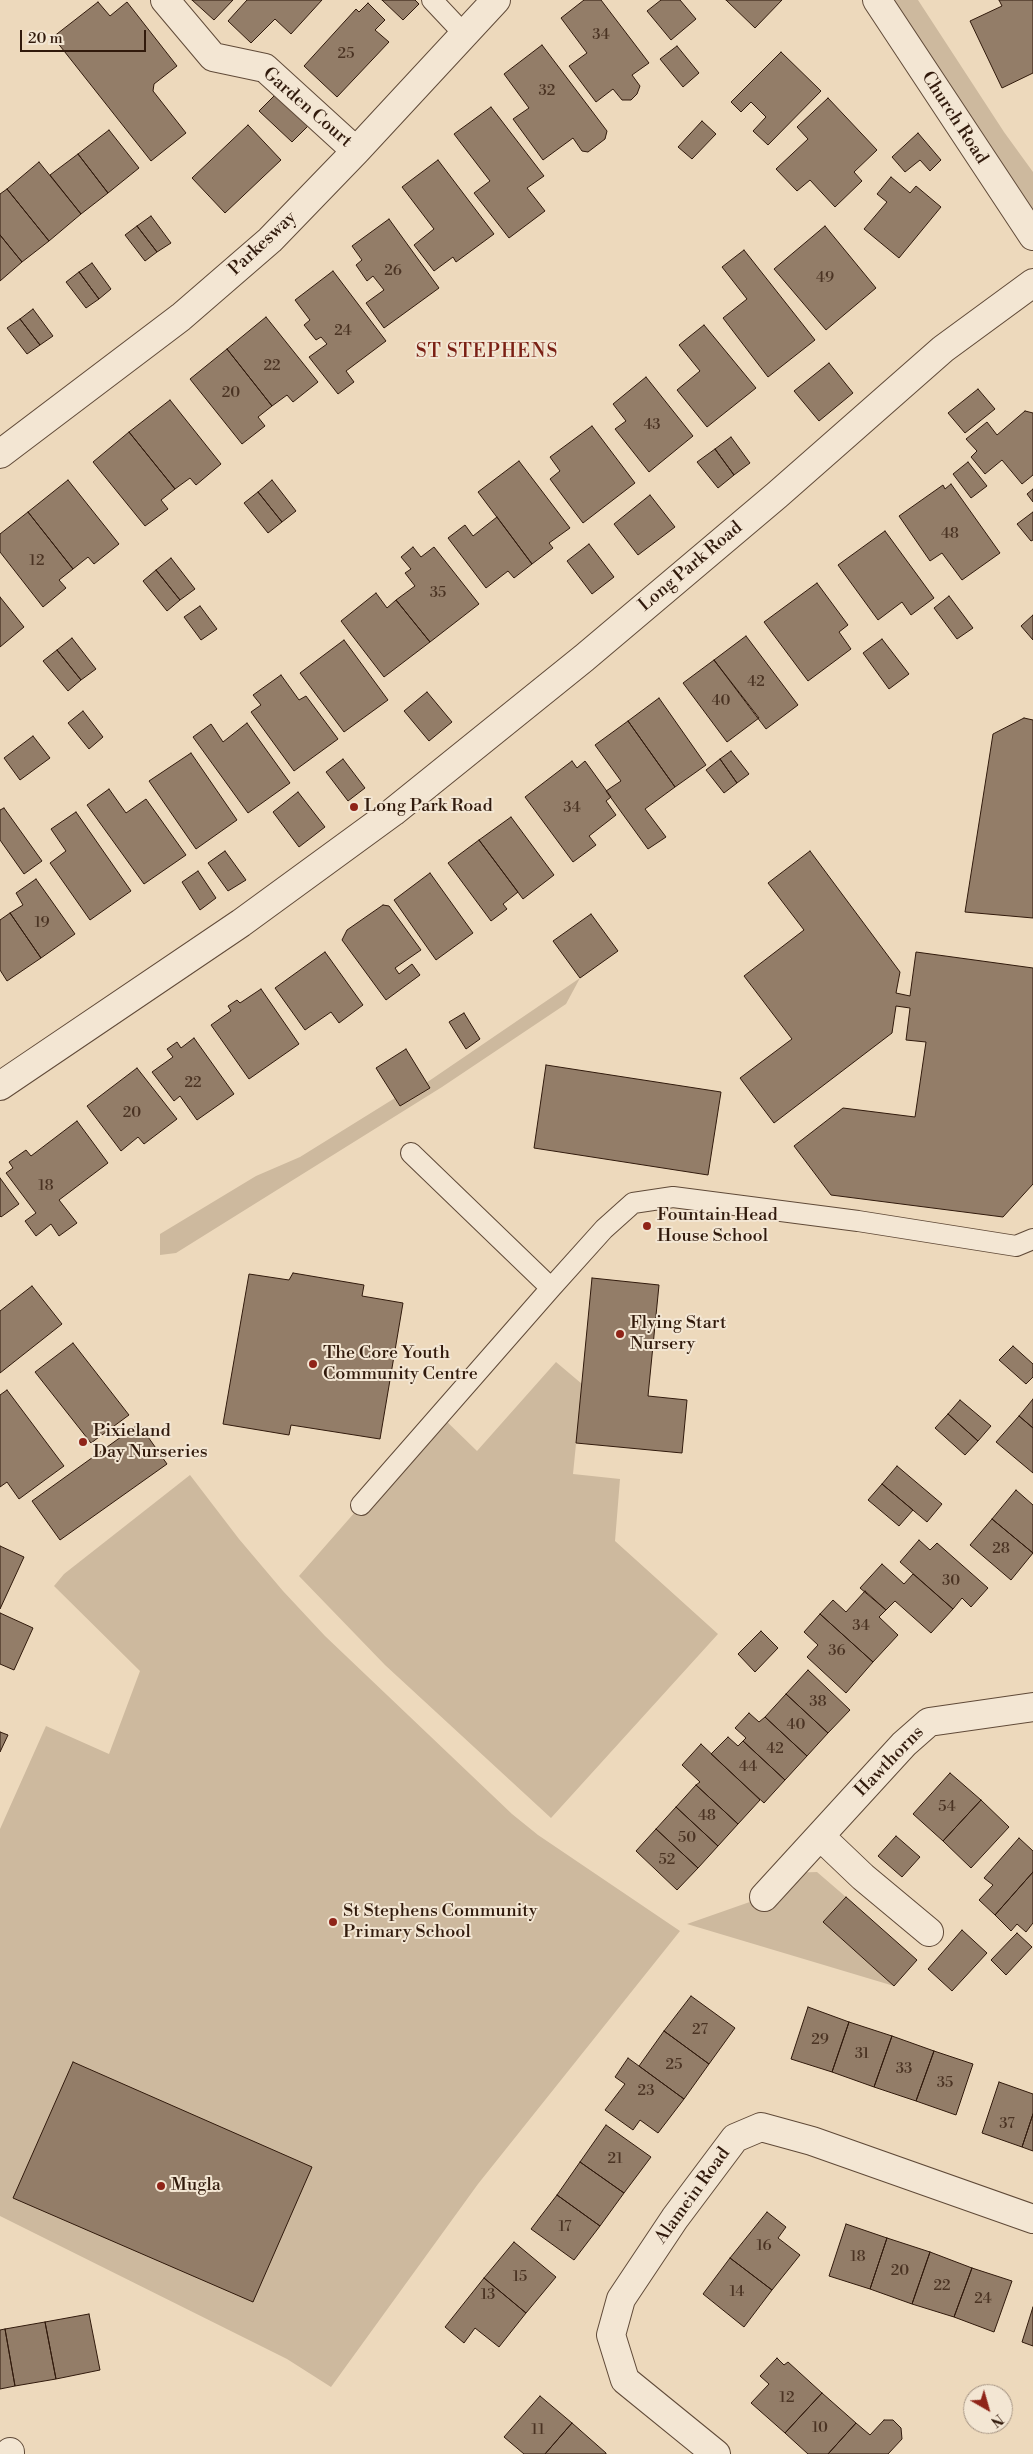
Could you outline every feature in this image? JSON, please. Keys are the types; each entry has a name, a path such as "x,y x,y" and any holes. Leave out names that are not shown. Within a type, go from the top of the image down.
{"street":[{"name":"Garden Court","path":"165,0 213,57 265,68 356,151"},
{"name":"Parkesway","path":"0,454 181,317 270,240 356,151 496,0"},
{"name":"Church Road","path":"876,0 1033,236"},
{"name":"Long Park Road","path":"0,1086 241,924 393,812 599,645 777,495 943,349 1033,283"},
{"name":"Hawthorns","path":"764,1897 821,1837 904,1744 929,1722 1033,1707"},
{"path":"821,1837 863,1877 929,1932"},
{"name":"Alamein Road","path":"716,2454 625,2380 611,2335 622,2299 674,2218 735,2138 761,2127 812,2141 1033,2219"}],"lane":[{"path":"432,0 464,34"},
{"path":"411,1153 551,1288"},
{"path":"361,1505 604,1229 633,1203 673,1197 858,1221 1016,1246 1033,1240"}],"shaded area":[{"path":"877,0 918,0 1004,132 1033,172 1033,236"},
{"path":"580,978 566,1004 442,1087 176,1253 160,1255 160,1234 256,1176 300,1157 395,1098 400,1106 429,1088 426,1083"},
{"path":"556,1362 582,1384 573,1474 620,1479 615,1541 718,1634 551,1818 385,1665 299,1576 440,1415 477,1451"},
{"name":"St Stephens Community Primary School","path":"190,1475 239,1539 283,1591 325,1636 512,1814 538,1835 680,1931 478,2184 331,2387 287,2359 0,2216 0,1829 46,1726 109,1754 140,1671 54,1586 64,1574"},
{"path":"817,1872 846,1897 823,1922 894,1986 687,1924 764,1897 787,1873"}],"building":[{"path":"192,0 233,0 214,20"},
{"path":"247,0 322,0 291,34 275,19 251,43 228,21"},
{"path":"382,0 415,0 419,4 403,20"},
{"path":"584,0 601,0 649,63 632,75 640,86 637,94 631,100 622,100 613,89 596,102 569,66 587,53 561,18"},
{"path":"661,0 680,0 696,19 671,40 647,11"},
{"path":"726,0 782,0 755,28"},
{"path":"999,0 1033,0 1033,73 1002,88 970,21 1002,6"},
{"path":"98,2 110,16 127,2 177,66 154,84 153,91 186,133 151,161 53,37"},
{"path":"368,3 385,20 375,30 389,42 337,97 304,66 356,9 359,12"},
{"path":"542,45 607,131 605,139 588,152 582,151 573,138 543,160 513,119 529,108 504,74"},
{"path":"677,46 699,73 683,87 660,59"},
{"path":"781,52 821,91 768,145 753,131 766,117 751,102 741,112 731,102"},
{"path":"275,95 308,126 292,142 259,111"},
{"path":"828,98 877,150 854,172 862,181 835,207 810,180 797,191 776,169 808,139 797,127"},
{"path":"491,107 544,176 527,188 545,211 509,238 474,193 490,181 454,134"},
{"path":"702,121 716,134 692,159 678,147"},
{"path":"248,125 281,160 225,213 192,178"},
{"path":"109,130 139,168 108,193 78,154"},
{"path":"918,133 941,160 930,171 920,160 905,172 892,157"},
{"path":"78,154 108,193 81,214 50,175"},
{"path":"438,160 494,234 456,262 453,257 434,271 414,245 434,229 402,187"},
{"path":"39,162 81,214 49,241 7,189"},
{"path":"891,177 910,193 916,186 941,207 899,258 864,229 887,202 877,194"},
{"path":"7,189 49,241 22,262 0,235 0,194"},
{"path":"151,216 171,243 157,252 137,226"},
{"path":"389,219 439,288 384,328 366,303 384,290 373,276 367,281 356,265 362,260 352,246"},
{"path":"137,226 157,252 145,261 125,235"},
{"path":"825,226 876,288 826,330 774,269"},
{"path":"0,235 22,262 0,281"},
{"path":"744,250 815,340 768,377 723,318 747,299 722,267"},
{"path":"92,263 111,289 99,299 79,272"},
{"path":"333,271 386,341 346,371 354,382 338,394 309,357 327,344 321,337 316,340 304,325 310,320 295,300"},
{"path":"79,272 99,299 86,308 66,282"},
{"path":"33,309 53,336 40,345 20,319"},
{"path":"266,317 318,382 293,402 287,395 272,406 227,349"},
{"path":"20,319 40,345 27,354 7,328"},
{"path":"704,325 756,388 707,427 677,390 700,371 679,345"},
{"path":"227,349 272,406 258,417 265,426 242,444 190,379"},
{"path":"829,363 853,393 819,421 794,391"},
{"path":"646,377 693,436 649,472 615,429 626,421 613,404"},
{"path":"978,389 995,409 965,433 948,413"},
{"path":"170,400 221,464 196,485 190,478 175,489 129,432"},
{"path":"1025,411 1033,413 1033,475 1022,484 1002,460 985,474 971,457 977,451 966,439 987,422 997,435"},
{"path":"592,426 635,483 583,523 550,479 560,471 550,457"},
{"path":"129,432 175,489 161,500 168,509 145,526 93,462"},
{"path":"731,437 750,463 734,475 715,449"},
{"path":"715,449 734,475 718,488 697,462"},
{"path":"519,461 570,528 549,543 553,548 532,564 478,492"},
{"path":"968,462 987,486 971,498 953,474"},
{"path":"68,480 119,544 94,564 88,557 73,569 28,512"},
{"path":"272,480 296,511 282,522 258,492"},
{"path":"951,484 1000,553 962,580 942,553 930,561 899,516 943,485 945,489"},
{"path":"1033,489 1033,502 1027,494"},
{"path":"258,492 282,522 268,533 244,503"},
{"path":"650,495 675,527 638,555 614,524"},
{"path":"28,512 73,569 59,580 66,588 43,607 0,552 0,534"},
{"path":"1033,512 1033,540 1031,541 1017,524"},
{"path":"497,517 532,564 514,578 508,571 486,588 448,538 465,525 473,536"},
{"path":"885,531 934,598 911,615 902,602 878,620 838,565"},
{"path":"589,544 614,577 592,594 567,561"},
{"path":"413,547 421,557 434,547 479,604 430,642 396,600 415,586 405,573 411,569 401,557"},
{"path":"171,558 195,589 180,600 156,570"},
{"path":"156,570 180,600 167,611 143,581"},
{"path":"817,583 848,625 839,632 851,649 808,681 764,622"},
{"path":"376,593 387,608 396,600 430,642 384,677 341,621"},
{"path":"949,596 973,628 957,639 934,608"},
{"path":"0,597 24,627 0,647"},
{"path":"200,606 217,629 201,640 184,617"},
{"path":"1033,615 1033,640 1021,626"},
{"path":"746,636 798,705 766,729 714,660"},
{"path":"72,638 96,669 81,680 57,650"},
{"path":"882,639 909,674 889,689 863,653"},
{"path":"344,640 388,700 344,732 300,673"},
{"path":"57,650 81,680 68,691 43,661"},
{"path":"714,660 759,718 727,742 683,683"},
{"path":"281,675 299,700 306,696 338,739 294,771 251,712 261,705 253,695"},
{"path":"427,692 452,722 429,741 404,711"},
{"path":"659,698 706,765 675,787 628,721"},
{"path":"83,711 103,737 89,749 68,723"},
{"path":"1024,718 1033,720 1033,918 965,912 993,734"},
{"path":"628,721 675,787 645,809 666,837 648,849 606,791 621,781 595,745"},
{"path":"247,723 290,783 248,813 193,737 211,724 223,742"},
{"path":"33,736 50,758 20,780 4,758"},
{"path":"731,751 749,774 737,783 720,759"},
{"path":"191,753 237,820 196,849 149,781"},
{"path":"343,759 365,788 348,801 326,772"},
{"path":"720,759 737,783 724,793 706,770"},
{"path":"572,761 577,768 585,761 611,797 606,801 616,815 589,836 596,845 573,862 525,797"},
{"path":"109,789 126,813 146,799 186,855 144,884 87,805"},
{"path":"298,792 325,827 299,847 273,812"},
{"path":"4,808 42,861 24,874 0,840 0,810"},
{"path":"76,812 131,891 90,920 50,863 66,851 51,829"},
{"path":"511,817 554,875 523,899 479,840"},
{"path":"479,840 518,892 503,904 507,909 491,921 448,863"},
{"path":"225,851 246,880 228,891 208,863"},
{"name":"Fountain Head House School","path":"810,851 900,972 896,993 910,996 916,952 1033,968 1033,1184 1003,1217 831,1195 794,1146 843,1108 915,1117 926,1042 906,1040 910,1008 896,1006 892,1033 774,1123 740,1078 792,1039 744,976 804,930 768,883"},
{"path":"198,871 216,898 200,910 182,882"},
{"path":"430,873 473,933 436,960 394,900"},
{"path":"36,879 75,934 41,958 10,913 23,905 16,893"},
{"path":"383,905 389,906 421,950 395,968 399,974 412,964 420,975 386,1000 342,940 347,930"},
{"path":"10,913 41,958 7,981 0,970 0,920"},
{"path":"591,914 618,951 580,978 553,941"},
{"path":"325,952 363,1005 339,1023 331,1012 305,1030 275,988"},
{"path":"261,989 299,1044 249,1079 211,1025 231,1011 228,1006 237,1000 240,1003"},
{"path":"464,1013 480,1039 466,1049 449,1022"},
{"path":"194,1038 234,1094 197,1120 180,1096 174,1101 152,1072 173,1057 167,1049 177,1042 181,1048"},
{"path":"406,1049 430,1088 400,1106 376,1068"},
{"path":"546,1065 721,1092 708,1175 534,1148"},
{"path":"137,1068 177,1119 144,1144 138,1137 121,1151 87,1106"},
{"path":"77,1121 108,1163 59,1200 77,1223 59,1236 51,1224 36,1236 25,1221 36,1213 6,1173 13,1168 9,1162 26,1150 31,1156"},
{"path":"0,1178 19,1204 1,1217 0,1216"},
{"name":"The Core Youth Community Centre","path":"293,1273 364,1285 362,1296 403,1303 380,1439 291,1425 289,1435 223,1424 249,1274 289,1280"},
{"name":"Flying Start Nursery","path":"592,1278 659,1285 648,1396 687,1400 682,1453 576,1443"},
{"path":"32,1286 62,1324 0,1373 0,1311"},
{"path":"73,1343 129,1415 91,1443 35,1372"},
{"path":"1013,1346 1033,1364 1033,1377 1026,1384 999,1360"},
{"path":"7,1390 64,1466 19,1499 7,1482 0,1487 0,1395"},
{"path":"1033,1399 1033,1428 1019,1416"},
{"path":"960,1400 991,1426 978,1441 948,1414"},
{"path":"948,1414 978,1441 965,1455 935,1428"},
{"path":"1019,1416 1033,1428 1033,1473 996,1442"},
{"path":"139,1424 167,1464 60,1540 32,1501"},
{"path":"897,1466 942,1504 927,1522 882,1484"},
{"path":"882,1484 913,1510 899,1526 868,1500"},
{"path":"1016,1490 1033,1505 1033,1553 992,1519"},
{"path":"992,1519 1033,1553 1011,1580 970,1545"},
{"path":"919,1540 930,1550 937,1543 988,1588 971,1607 962,1598 953,1609 900,1562"},
{"path":"0,1546 24,1557 0,1609"},
{"path":"882,1564 904,1584 913,1574 953,1609 931,1633 895,1601 886,1610 860,1588"},
{"path":"865,1591 886,1610 879,1617 898,1635 873,1662 820,1614 833,1600 846,1612"},
{"path":"0,1613 33,1628 14,1670 0,1664"},
{"path":"820,1614 873,1662 846,1693 807,1657 818,1645 804,1632"},
{"path":"761,1631 778,1648 755,1672 738,1654"},
{"path":"808,1670 850,1710 828,1733 786,1694"},
{"path":"786,1694 828,1733 807,1756 765,1717"},
{"path":"749,1713 759,1722 765,1717 807,1756 785,1780 743,1741 746,1738 735,1728"},
{"path":"0,1732 8,1735 0,1752"},
{"path":"728,1737 738,1746 743,1741 785,1780 764,1803 711,1754"},
{"path":"701,1744 760,1800 738,1824 696,1785 700,1782 682,1765"},
{"path":"950,1773 981,1800 943,1841 913,1814"},
{"path":"696,1785 738,1824 718,1846 676,1807"},
{"path":"981,1800 1009,1827 971,1868 943,1841"},
{"path":"676,1807 718,1846 698,1868 656,1829"},
{"path":"656,1829 698,1868 677,1890 636,1851"},
{"path":"896,1836 920,1857 902,1877 878,1856"},
{"path":"1019,1838 1033,1851 1033,1872 995,1915 979,1900 993,1885 984,1878"},
{"path":"1033,1872 1033,1923 1026,1932 1017,1924 1011,1931 995,1915"},
{"path":"846,1897 917,1960 894,1986 823,1922"},
{"path":"962,1930 987,1953 952,1991 928,1969"},
{"path":"1017,1933 1032,1947 1006,1975 991,1960"},
{"path":"691,1996 735,2028 709,2064 664,2031"},
{"path":"808,2007 849,2022 832,2072 791,2059"},
{"path":"849,2022 892,2036 874,2087 832,2072"},
{"path":"664,2031 709,2064 684,2099 639,2066"},
{"path":"892,2036 934,2051 916,2101 874,2087"},
{"path":"934,2051 973,2064 956,2115 916,2101"},
{"path":"628,2058 684,2099 658,2133 640,2120 633,2130 605,2110 625,2084 615,2077"},
{"name":"Mugla","path":"73,2062 312,2167 253,2302 13,2198"},
{"path":"999,2082 1033,2094 1033,2114 1022,2147 982,2133"},
{"path":"1033,2114 1033,2151 1022,2147"},
{"path":"606,2125 651,2157 624,2193 580,2162"},
{"path":"580,2162 624,2193 600,2226 557,2195"},
{"path":"557,2195 600,2226 574,2260 531,2229"},
{"path":"767,2212 786,2227 778,2238 800,2255 772,2290 730,2258"},
{"path":"846,2224 887,2238 870,2289 829,2276"},
{"path":"887,2238 930,2252 912,2304 870,2289"},
{"path":"514,2242 556,2277 526,2313 484,2278"},
{"path":"930,2252 972,2268 954,2317 912,2304"},
{"path":"730,2258 772,2290 744,2327 703,2294"},
{"path":"972,2268 1012,2281 994,2332 954,2317"},
{"path":"484,2278 526,2313 499,2347 475,2328 464,2343 445,2327"},
{"path":"1033,2307 1033,2346 1022,2342"},
{"path":"89,2314 100,2370 56,2379 45,2322"},
{"path":"45,2322 56,2379 15,2386 5,2329"},
{"path":"5,2329 15,2386 0,2389 0,2330"},
{"path":"777,2358 784,2365 788,2362 822,2393 785,2433 751,2403 769,2384 760,2376"},
{"path":"822,2393 856,2423 828,2454 808,2454 785,2433"},
{"path":"540,2396 572,2423 545,2454 524,2454 504,2437"},
{"path":"884,2420 893,2420 901,2428 902,2439 888,2454 828,2454 856,2423 870,2435"},
{"path":"572,2423 606,2453 606,2454 545,2454"}],"place":[{"name":"Long Park Road","path":"354,807"},
{"name":"Fountain Head House School","path":"647,1226"},
{"name":"Flying Start Nursery","path":"620,1334"},
{"name":"The Core Youth Community Centre","path":"313,1364"},
{"name":"Pixieland Day Nurseries","path":"83,1442"},
{"name":"St Stephens Community Primary School","path":"333,1922"},
{"name":"Mugla","path":"161,2186"}],"district":[{"name":"ST STEPHENS","path":"487,352"}]}
